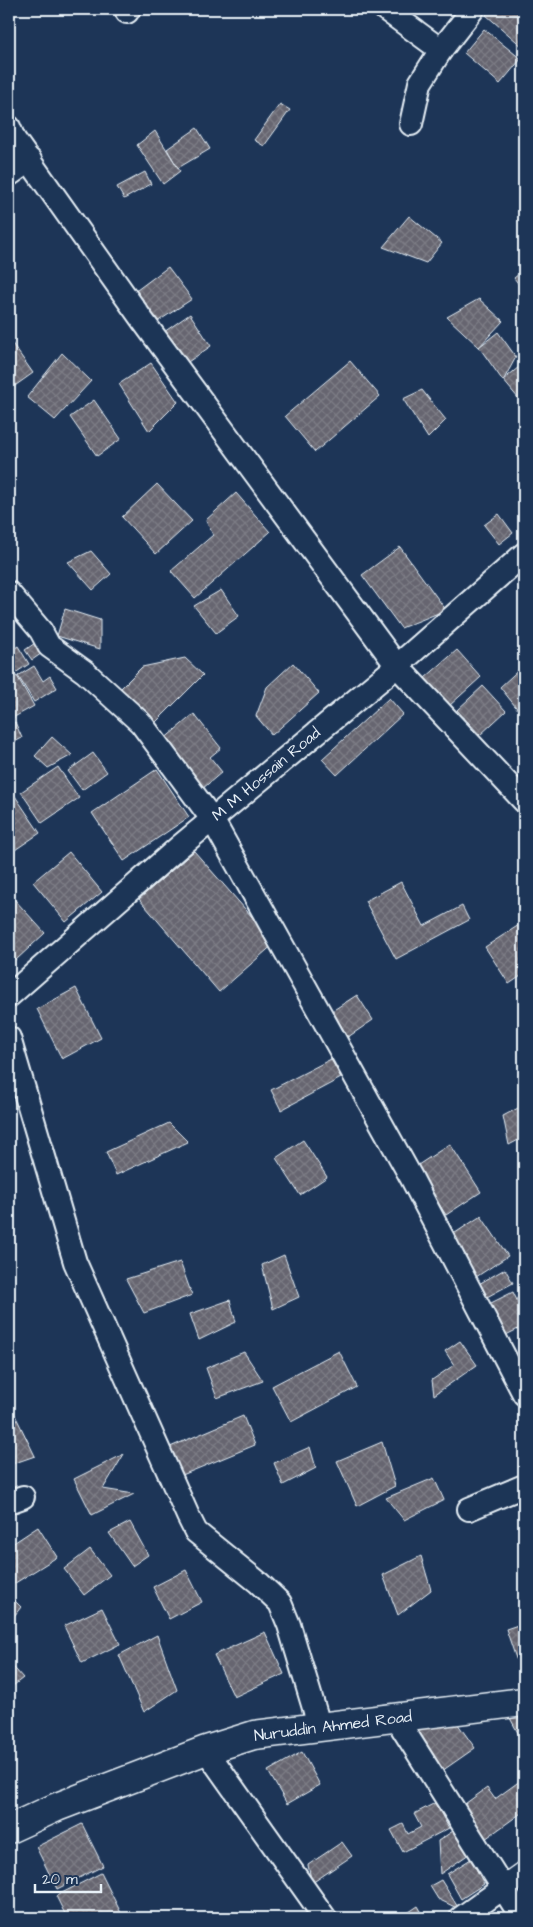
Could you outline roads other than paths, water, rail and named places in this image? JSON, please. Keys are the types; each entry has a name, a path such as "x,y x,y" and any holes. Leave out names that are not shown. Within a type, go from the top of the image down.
{"main road":[{"name":"Nuruddin Ahmed Road","path":"9,1829 56,1807 206,1750 254,1735 524,1702"}],"street":[{"path":"385,9 441,50"},
{"path":"411,124 420,84 441,50 473,9"},
{"path":"9,127 14,139 143,322 397,666 524,800"},
{"path":"9,175 30,160"},
{"name":"M M Hossain Road","path":"9,996 212,819 397,666 524,554"},
{"path":"9,594 41,631 49,646 85,672 141,723 212,819 411,1177 524,1394"},
{"path":"9,1038 76,1262 188,1516 196,1532 260,1583 280,1603 289,1625 320,1728"},
{"path":"469,1509 524,1486"},
{"path":"396,1718 522,1918"},
{"path":"206,1750 325,1918"},
{"path":"461,1918 524,1873"}]}
